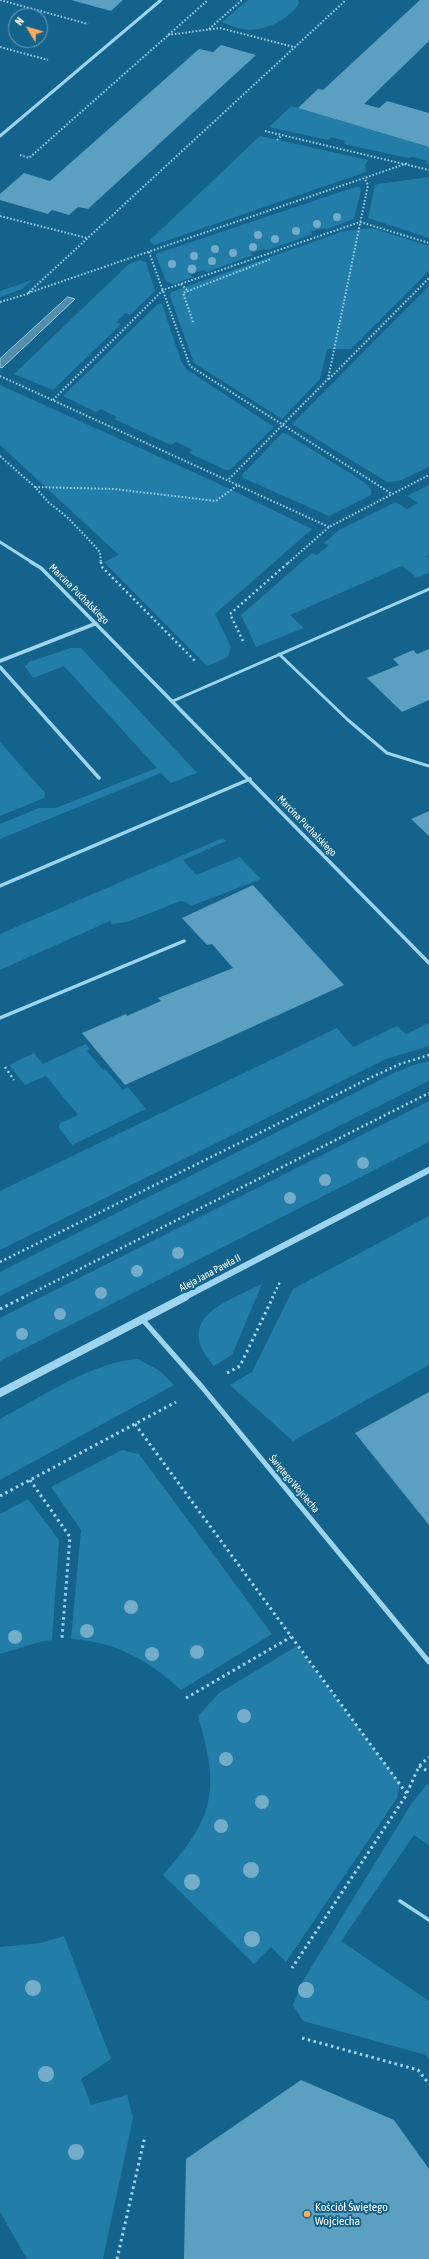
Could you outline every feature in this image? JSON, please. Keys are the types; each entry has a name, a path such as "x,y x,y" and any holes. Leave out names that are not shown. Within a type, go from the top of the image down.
{"street":[{"path":"1,134 161,0"},
{"name":"Marcina Puchalskiego","path":"0,542 41,568 429,963"},
{"path":"0,661 96,623"},
{"path":"0,667 99,778"},
{"path":"0,886 250,780"},
{"path":"0,1018 184,941"},
{"name":"Aleja Jana Pawła II","path":"0,1393 429,1170"},
{"name":"Świętego Wojciecha","path":"142,1319 202,1388 429,1662"}],"lane":[{"path":"173,701 429,589"},
{"path":"279,654 348,720 387,753 429,766"},
{"path":"400,1901 429,1920"}],"path":[{"path":"0,0 92,25"},
{"path":"15,154 29,158 208,0"},
{"path":"209,30 242,0"},
{"path":"27,294 346,0"},
{"path":"168,35 220,28 294,47"},
{"path":"0,47 50,60"},
{"path":"265,131 408,163 429,170"},
{"path":"277,140 282,135"},
{"path":"0,302 365,179 408,163"},
{"path":"328,379 368,185 365,179"},
{"path":"0,216 87,238"},
{"path":"52,400 163,290 360,222 429,243"},
{"path":"149,252 190,366 392,494"},
{"path":"193,322 183,293 187,290 271,259"},
{"path":"229,479 429,278"},
{"path":"181,284 187,290"},
{"path":"0,376 330,526"},
{"path":"0,456 35,487 100,552 101,566 215,682"},
{"path":"255,665 230,614 330,526 429,475"},
{"path":"35,487 114,489 216,501 224,497 239,484"},
{"path":"0,1262 374,1076 400,1064 429,1055"},
{"path":"5,1067 14,1080"},
{"path":"0,1309 429,1093"},
{"path":"0,1496 202,1388 240,1366 281,1280"},
{"path":"135,1424 407,1794"},
{"path":"30,1480 70,1537 62,1638"},
{"path":"186,1698 291,1637"},
{"path":"292,1968 407,1794 419,1766 429,1757"},
{"path":"419,1766 429,1772"},
{"path":"302,2038 418,2070 429,2084"},
{"path":"117,2259 145,2136"}],"shaded area":[{"path":"248,0 298,0 299,3 295,9 283,19 275,24 259,29 240,29 222,22"},
{"path":"291,106 429,147 429,164 425,163 428,161 413,157 408,158 344,144 345,141 331,137 328,140 269,127"},
{"path":"260,136 368,160 365,165 366,172 154,245 149,241"},
{"path":"429,177 429,238 368,218 375,185"},
{"path":"355,187 360,187 361,190 354,219 327,229 323,228 310,232 313,234 268,250 264,249 250,253 253,255 207,272 203,270 189,274 193,277 173,284 166,281 156,254"},
{"path":"372,228 429,246 429,271 351,349 327,349 320,379 282,419 194,363 170,296 171,292 344,231"},
{"path":"140,260 146,262 155,291 130,315 125,313 116,323 121,324 53,390 14,374 129,264"},
{"path":"32,280 22,289 0,297 0,291"},
{"path":"429,286 429,467 399,481 387,482 292,424"},
{"path":"68,297 75,299 2,368 0,367 0,359"},
{"path":"158,304 162,304 181,361 186,369 274,427 230,470 226,470 189,453 193,450 176,442 171,445 114,419 117,417 101,409 96,412 63,396"},
{"path":"0,385 215,482 312,529 215,614 231,647 228,657 207,666 104,562 119,555 0,445"},
{"path":"282,433 287,434 364,482 371,489 371,495 329,516 243,478 242,475"},
{"path":"429,485 429,555 427,556 429,558 429,573 417,578 402,566 290,615 304,628 256,647 241,615 312,553 317,555 329,545 324,543 339,530 396,502 407,509 418,503 407,496"},
{"path":"71,648 81,648 197,773 171,783 161,773 0,839 0,824 39,808 56,808 157,768 64,666 33,678 25,666 29,662"},
{"path":"0,742 45,793 44,798 0,816"},
{"path":"223,838 226,841 183,860 196,875 240,857 261,879 191,906 186,902 181,901 127,922 111,924 110,921 0,970 0,934"},
{"path":"429,1023 429,1046 386,1059 0,1250 0,1191 337,1028 353,1047 397,1026 406,1034"},
{"path":"86,1044 90,1049 87,1051 103,1070 105,1069 123,1090 128,1087 146,1109 72,1145 59,1128 60,1123 78,1115 46,1076 25,1085 9,1065 34,1053 43,1064"},
{"path":"429,1061 429,1081 0,1296 0,1272 392,1074 410,1066"},
{"path":"429,1101 429,1142 0,1361 0,1318"},
{"path":"429,1216 429,1365 293,1441 230,1385 252,1372 293,1289"},
{"path":"262,1284 232,1355 214,1366 203,1349 199,1335 201,1324 209,1314 220,1305"},
{"path":"138,1359 160,1371 174,1385 0,1480 0,1419 67,1382 85,1374 103,1367"},
{"path":"122,1450 139,1454 272,1634 181,1690 156,1670 130,1654 117,1648 102,1644 71,1639 81,1530 51,1487"},
{"path":"28,1499 59,1540 52,1640 39,1642 0,1654 0,1514"},
{"path":"297,1646 400,1784 397,1798 286,1962 271,1947 254,1964 163,1875 194,1836 203,1819 208,1802 210,1784 209,1764 198,1716 219,1693"},
{"path":"427,1784 429,1785 429,1845 414,1835 341,1941 429,2001 429,2059 426,2055 303,2021 293,2005 304,1979 410,1806"},
{"path":"64,1936 111,2059 81,2079 91,2105 127,2095 133,2118 103,2259 27,2259 0,2212 0,1947 41,1943"}],"building":[{"path":"71,0 123,0 111,11"},
{"path":"420,0 429,0 429,41 364,104 379,108 387,101 429,113 429,147 298,108 318,89 323,90"},
{"path":"221,45 256,55 88,209 78,207 69,215 52,210 48,214 0,200 0,194 24,173 50,181 199,49 213,52"},
{"path":"429,649 429,700 402,712 367,678 399,665 393,659 413,650 417,654"},
{"path":"429,811 429,836 411,819"},
{"path":"253,885 344,985 125,1085 82,1033 126,1014 127,1016 161,1001 158,998 233,968 212,944 207,945 182,918"},
{"path":"429,1392 429,1525 355,1433"},
{"name":"Kościół Świętego Wojciecha","path":"301,2080 394,2120 429,2169 429,2259 184,2259 186,2159"}],"place":[{"name":"Kościół Świętego Wojciecha","path":"307,2214"}]}
